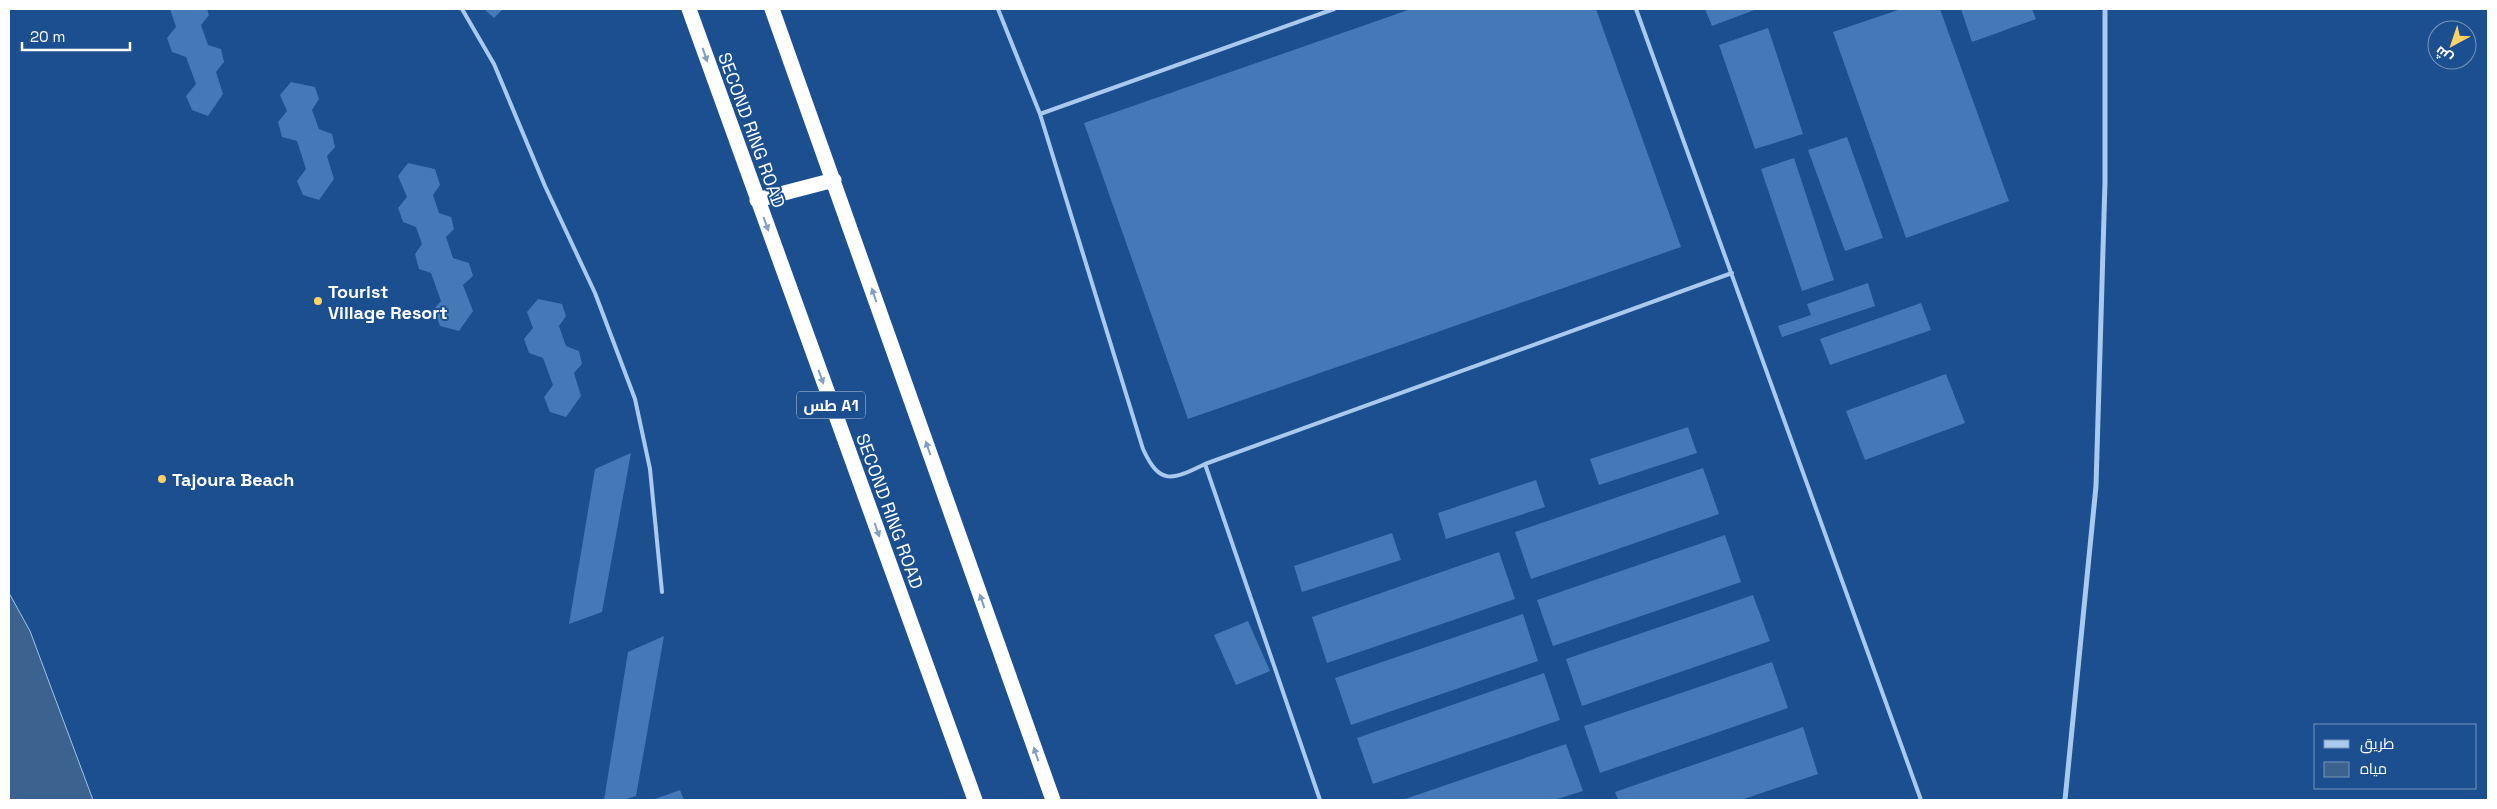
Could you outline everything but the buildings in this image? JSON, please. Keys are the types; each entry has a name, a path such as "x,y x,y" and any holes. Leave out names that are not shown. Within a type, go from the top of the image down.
{"highway":[{"name":"SECOND RING ROAD","path":"689,9 975,800"},
{"path":"772,9 1052,800"},
{"path":"757,200 834,180"}],"street":[{"path":"2065,800 2096,486 2104,182 2105,9"}],"lane":[{"path":"462,9 494,64 545,186 595,293 635,399 650,469 662,592"},
{"path":"998,9 1040,114 1147,458 1151,467 1165,476 1180,476 1205,464 1732,273"},
{"path":"1040,114 1334,9"},
{"path":"1636,9 1921,800"},
{"path":"1205,464 1320,800"}],"water":[{"path":"9,593 30,631 93,800 9,800"}],"place":[{"name":"Tourist Village Resort","path":"318,301"},
{"name":"Tajoura Beach","path":"162,479"}]}
